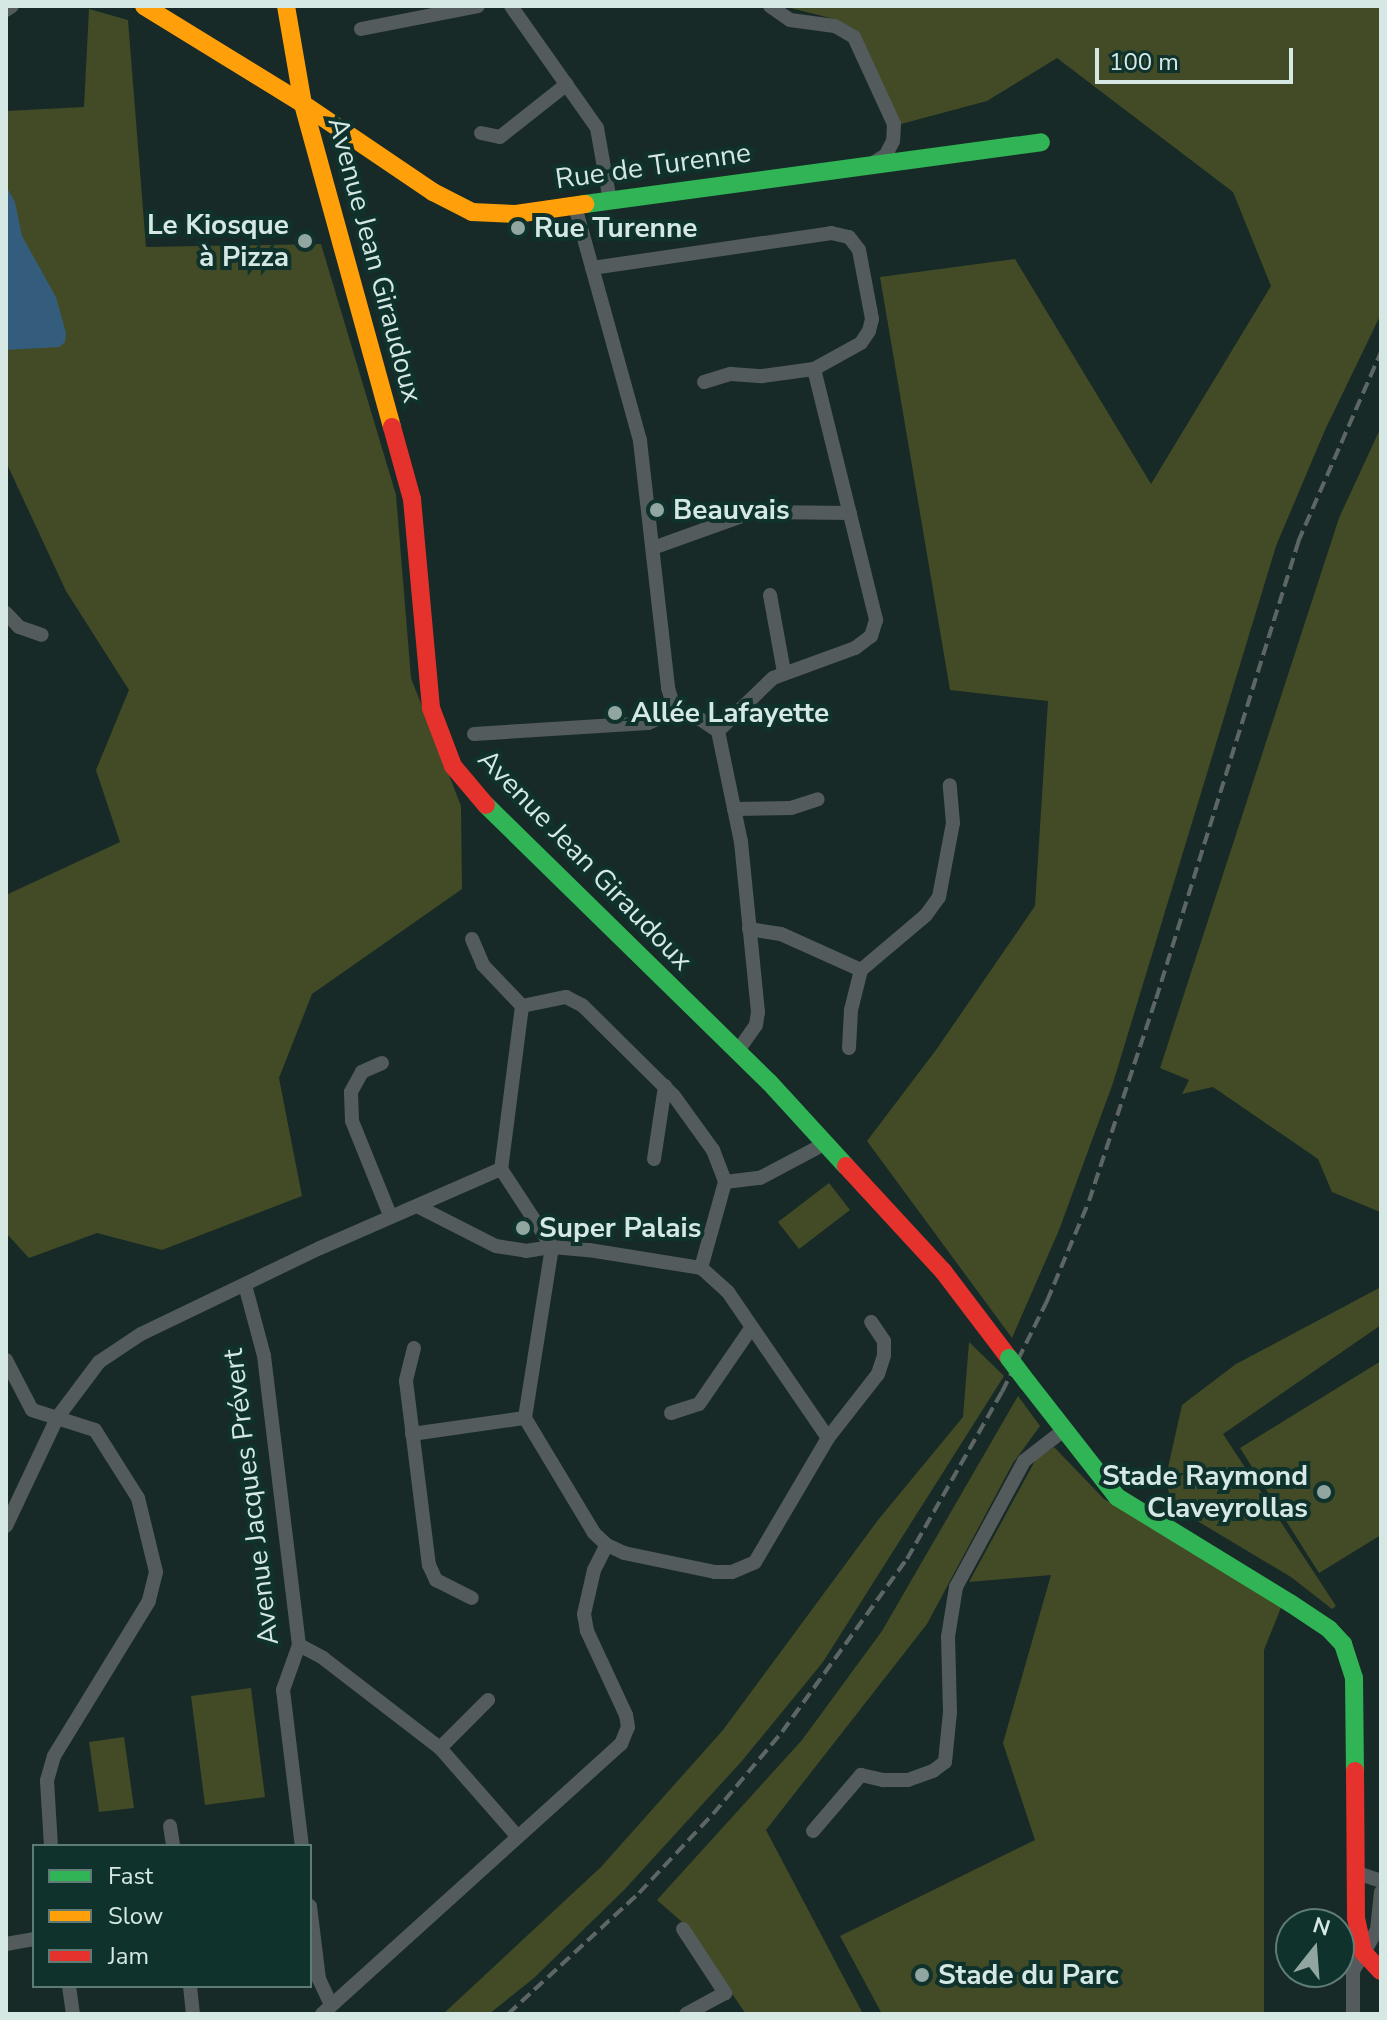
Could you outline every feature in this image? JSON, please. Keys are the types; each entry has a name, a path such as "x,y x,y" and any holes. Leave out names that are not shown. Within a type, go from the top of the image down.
{"street":[{"path":"6,10 12,6"},
{"name":"Rue de Turenne","path":"144,6 282,94 303,104 433,192 472,212 516,214 874,162 1041,142"},
{"name":"Avenue Jean Giraudoux","path":"286,6 303,104 412,499 431,708 453,766 479,798 826,1143 943,1271 1117,1497 1290,1603 1329,1629 1343,1644 1354,1678 1356,1918 1363,1952"},
{"path":"361,29 478,6"},
{"path":"511,6 597,128 610,201"},
{"path":"770,6 790,20 835,26 854,37 894,124 893,141 886,155 874,162"},
{"path":"481,133 500,137 567,84"},
{"path":"575,206 640,441 668,688 675,711"},
{"path":"592,268 831,233 849,237 859,250 872,319 861,343 814,369 762,376 731,374 704,382"},
{"path":"718,731 784,672 855,648 871,636 876,620 814,369"},
{"path":"653,548 753,512 850,513"},
{"path":"770,595 784,672"},
{"path":"6,613 19,627 42,635"},
{"path":"474,734 648,723 675,711 700,719 718,731 741,842 758,1012 756,1025 737,1052"},
{"path":"849,1048 851,1010 861,970 926,915 939,897 953,823 950,785"},
{"path":"734,809 791,808 818,799"},
{"path":"749,929 781,934 861,970"},
{"path":"472,939 483,965 522,1006"},
{"path":"522,1006 566,997 582,1005 665,1086 713,1150 725,1182 701,1268"},
{"path":"522,1006 501,1169 552,1247 525,1418 594,1533 607,1545 624,1553 715,1572 732,1572 755,1562 828,1438 878,1374 884,1355 884,1341 871,1322"},
{"path":"382,1063 362,1072 351,1092 352,1121 390,1215"},
{"path":"654,1159 665,1086"},
{"path":"725,1182 760,1178 826,1143"},
{"path":"6,1526 57,1418 99,1362 141,1334 320,1248 501,1169"},
{"path":"419,1207 496,1246 526,1251 552,1247 701,1268 728,1292 828,1438"},
{"name":"Avenue Jacques Prévert","path":"245,1285 264,1356 299,1645 283,1690 302,1844"},
{"path":"671,1413 699,1404 752,1327"},
{"path":"414,1348 406,1381 429,1565 436,1580 472,1598"},
{"path":"6,1360 32,1410 95,1430 138,1498 156,1572 149,1601 54,1756 47,1781 51,1844"},
{"path":"412,1434 525,1418"},
{"path":"813,1831 861,1775 883,1780 908,1780 933,1771 945,1762 950,1712 948,1637 956,1587 1024,1461 1064,1430"},
{"path":"312,1922 319,1979 327,2010 621,1744 628,1727 621,1703 587,1631 584,1614 594,1570 607,1545"},
{"path":"299,1645 323,1658 440,1748 518,1837"},
{"path":"440,1748 488,1700"},
{"path":"170,1826 173,1844"},
{"path":"1357,1873 1381,1881"},
{"path":"1353,2014 1353,1971 1377,1930 1381,1892"},
{"path":"683,1929 725,1993 686,2014"},
{"path":"6,1944 32,1939"},
{"path":"1363,1952 1381,1971"},
{"path":"69,1988 73,2014"},
{"path":"190,1988 193,2014"}],"green space":[{"path":"783,6 1381,6 1381,314 1325,430 1276,546 1113,1083 1059,1230 1012,1338 867,1141 936,1050 1035,906 1048,701 950,690 880,277 1015,259 1151,484 1271,286 1233,192 1057,58 987,101 901,124 856,31 834,19"},
{"path":"89,9 128,20 146,247 321,244 396,495 411,678 461,806 462,889 312,994 279,1078 302,1196 162,1250 97,1233 29,1258 6,1233 6,895 120,842 96,770 129,690 66,591 6,462 6,111 84,107"},
{"path":"1381,427 1381,1229 1380,1212 1332,1192 1318,1159 1213,1087 1182,1094 1189,1080 1160,1068 1339,518"},
{"path":"829,1183 850,1210 799,1249 778,1222"},
{"path":"1381,1287 1381,1325 1223,1434 1336,1606 1332,1609 1291,1577 1174,1507 1165,1481 1182,1405 1236,1364"},
{"path":"969,1342 1004,1376 823,1662 741,1762 625,1889 534,1978 489,2014 443,2014 601,1867 723,1730 878,1520 963,1417"},
{"name":"Stade Raymond Claveyrollas","path":"1381,1361 1381,1535 1319,1573 1240,1448"},
{"path":"1018,1396 1040,1426 1013,1463 927,1624 766,1830 863,2014 746,2014 682,1922 657,1900 802,1740 882,1631"},
{"path":"1054,1447 1104,1499 1282,1605 1264,1650 1264,2014 882,2014 840,1936 1035,1840 1003,1743 1051,1575 969,1582 1036,1459"},
{"path":"251,1688 265,1797 205,1805 191,1696"},
{"path":"124,1737 134,1808 99,1812 89,1742"}],"water":[{"path":"6,186 15,202 22,236 56,297 66,333 65,342 59,347 6,350"}],"railway":[{"path":"508,2014 639,1893 713,1814 782,1732 907,1559 1002,1392 1047,1301 1089,1201 1156,999 1298,542 1381,352"}],"traffic: fast":[{"path":"585,204 1041,142"},
{"path":"486,805 769,1082 846,1166"},
{"path":"1009,1358 1028,1383"},
{"path":"1028,1383 1117,1497 1290,1603 1329,1629 1343,1644 1354,1678 1355,1771"}],"traffic: slow":[{"path":"144,6 303,104 433,192 472,212 516,214 585,204"},
{"path":"286,6 303,104 392,427"}],"traffic: jam":[{"path":"392,427 412,499 431,708 453,766 486,805"},
{"path":"846,1166 943,1271 1009,1358"},
{"path":"1355,1771 1356,1918 1363,1952 1381,1971"}],"place":[{"name":"Rue Turenne","path":"518,228"},
{"name":"Le Kiosque à Pizza","path":"305,241"},
{"name":"Beauvais","path":"657,510"},
{"name":"Allée Lafayette","path":"615,713"},
{"name":"Super Palais","path":"523,1228"},
{"name":"Stade Raymond Claveyrollas","path":"1324,1492"},
{"name":"Stade du Parc","path":"922,1975"}]}
